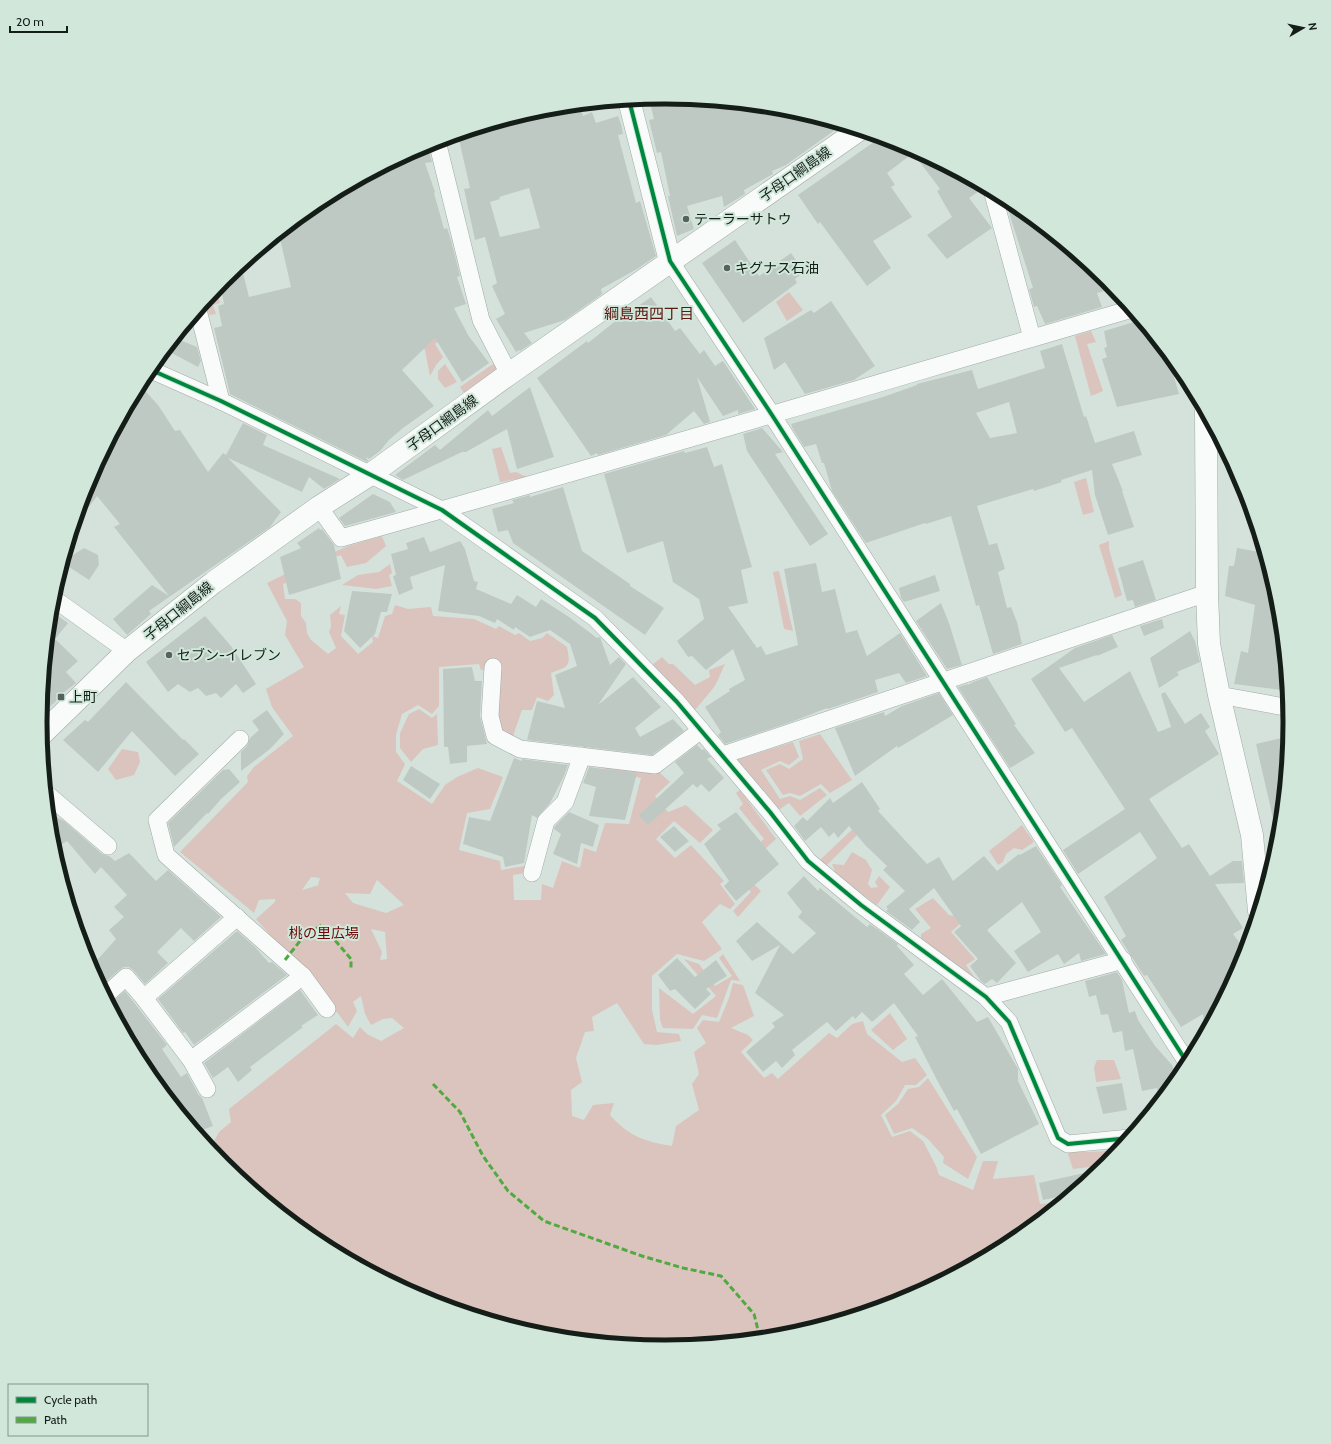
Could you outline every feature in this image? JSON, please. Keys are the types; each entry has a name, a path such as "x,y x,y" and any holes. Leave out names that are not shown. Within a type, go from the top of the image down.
{"main road":[{"path":"630,105 670,261"},
{"name":"子母口綱島線","path":"47,729 127,651 214,582 319,507 371,474 509,374 854,133"},
{"path":"1207,424 1207,593 1209,644 1219,695 1252,835 1257,901"}],"street":[{"path":"439,147 481,320 509,374"},
{"path":"994,198 1032,338"},
{"path":"670,261 772,415 1185,1058"},
{"path":"319,507 341,538 772,415 1127,310"},
{"path":"199,315 221,402"},
{"path":"155,372 221,402 442,510 595,618 677,702 770,812 808,861 861,905 986,997 1009,1022 1058,1138 1068,1144 1123,1139"},
{"path":"723,756 1207,593"},
{"path":"59,602 127,651"},
{"path":"493,667 490,716 495,736 520,749 655,765 701,730"},
{"path":"1219,695 1284,707"},
{"path":"240,739 157,820 166,855 303,976 327,1009"},
{"path":"532,872 546,822 565,802 582,756"},
{"path":"51,798 108,846"},
{"path":"144,998 237,918"},
{"path":"986,997 1122,960"},
{"path":"191,1060 303,976"},
{"path":"109,992 126,977 144,998 191,1060 207,1089"}],"green space":[{"path":"789,292 803,310 787,321 776,302"},
{"path":"218,295 220,303 213,305 216,314 209,315 207,307"},
{"path":"1091,331 1096,342 1087,344 1103,391 1091,396 1075,336"},
{"path":"450,333 435,344 443,357 436,365 430,376 425,350 417,342"},
{"path":"445,364 457,382 445,388 438,379 438,371"},
{"path":"493,364 499,371 464,393 460,387"},
{"path":"501,447 510,473 516,472 527,477 500,482 492,449"},
{"path":"1086,478 1094,512 1083,515 1074,482"},
{"path":"382,536 386,546 366,563 347,567 341,555 316,563 315,561 348,546"},
{"path":"1109,541 1109,549 1122,595 1115,598 1099,545"},
{"name":"桃の里広場","path":"310,562 313,574 283,584 285,599 295,599 301,603 301,616 306,623 307,633 311,640 328,654 336,648 329,632 331,627 330,615 341,606 339,614 345,615 341,636 358,654 373,642 372,636 378,638 385,616 392,614 395,605 408,609 431,607 433,616 474,619 496,629 499,626 515,635 519,633 530,641 542,638 547,633 567,647 569,659 567,665 562,669 551,673 554,695 548,701 537,697 532,710 522,710 512,739 501,734 489,670 481,670 479,664 439,667 439,706 432,714 418,705 402,714 396,735 396,752 405,764 397,781 432,804 445,785 457,777 478,768 503,777 490,809 467,813 459,850 500,861 501,870 525,866 526,873 513,875 514,900 541,900 542,884 553,888 562,861 580,868 584,848 596,852 605,823 629,824 641,778 602,768 606,764 657,770 670,782 655,796 668,812 686,805 713,830 700,843 674,821 656,839 675,858 691,845 724,881 720,884 735,904 730,909 720,904 702,922 722,949 704,961 677,954 652,976 652,1010 657,1032 679,1034 681,1041 657,1045 644,1044 617,1003 592,1017 594,1031 585,1032 576,1058 582,1082 571,1090 572,1116 584,1120 593,1105 614,1103 610,1115 624,1128 645,1140 672,1146 676,1126 699,1110 692,1084 699,1074 694,1052 706,1043 697,1028 703,1020 719,1022 729,998 733,983 743,985 754,1016 731,1028 748,1035 753,1040 741,1052 764,1078 772,1073 778,1079 829,1033 837,1038 852,1024 863,1021 867,1034 902,1062 915,1058 927,1075 916,1085 905,1085 896,1101 881,1115 892,1137 910,1131 923,1141 939,1175 973,1190 983,1161 998,1161 993,1179 1034,1175 1040,1204 1054,1203 1042,1213 975,1258 939,1277 864,1308 786,1329 706,1339 666,1340 625,1339 545,1329 467,1308 392,1277 356,1258 289,1213 258,1187 213,1143 219,1132 231,1122 229,1109 336,1024 353,1038 360,1027 367,1034 381,1041 404,1028 392,1018 383,1019 371,1025 365,1014 361,996 353,1002 357,1011 348,1027 337,1012 334,1013 308,978 256,919 275,902 275,899 259,900 254,913 180,852 248,782 247,776 254,767 293,736 272,707 266,689 304,667 285,635 287,621 267,583","holes":["311,877 320,878 319,885 302,890","377,880 404,905 386,913 353,903 345,893 370,894","371,929 385,932 387,959 380,960 382,952"]},
{"path":"390,564 392,573 389,575 392,586 376,589 342,585 358,575 379,572"},
{"path":"779,571 793,631 784,629 773,572"},
{"path":"662,657 669,664 673,664 695,685 710,677 709,670 725,664 715,686 695,710 652,665"},
{"path":"419,709 432,718 437,714 438,745 423,749 411,762 400,748 400,733 409,714"},
{"path":"820,734 852,780 830,793 821,784 800,796 790,793 783,795 766,770 780,764 789,769 803,759 799,741"},
{"path":"793,742 799,757 789,765 780,761 761,770 780,799 790,796 800,800 820,788 827,795 800,816 789,803 777,811 736,760"},
{"path":"122,749 138,752 140,762 134,775 116,780 108,769"},
{"path":"740,790 776,839 754,859 740,858 764,839 739,808 743,804 736,793"},
{"path":"860,822 866,826 827,865 820,860"},
{"path":"1022,825 1034,842 1022,850 1014,848 1006,854 1003,862 998,865 989,851"},
{"path":"852,852 866,860 872,870 868,884 871,888 878,887 875,882 879,876 890,887 877,905 837,876 832,864 844,865"},
{"path":"747,878 761,891 738,917 733,911 751,892 744,883"},
{"path":"933,898 949,915 956,916 962,922 951,932 975,959 966,965 978,983 921,939 921,934 931,928 915,909"},
{"path":"723,954 740,981 731,980 717,1018 702,1015 693,1029 663,1028 660,1020 659,988 693,1014 716,996 684,959 699,964 715,986 732,976 719,958"},
{"path":"890,1013 907,1039 893,1050 871,1030"},
{"path":"1097,1060 1114,1060 1121,1079 1096,1082 1094,1067"},
{"path":"928,1078 977,1157 968,1179 943,1163 944,1157 928,1139 912,1128 894,1134 885,1115 898,1104 908,1089 919,1087"},
{"path":"1111,1150 1095,1166 1073,1169 1067,1151 1094,1152"}],"building":[{"path":"651,104 706,105 786,115 837,128 786,165 772,171 773,174 744,190 745,194 724,207 722,196 687,206 694,229 677,236 668,196 670,196 661,152 657,153 649,120 654,119"},
{"path":"581,110 583,116 592,112 596,123 618,116 623,134 618,135 636,203 640,201 656,256 637,269 601,289 602,294 565,320 524,333 532,343 516,352 496,319 505,314 492,286 497,283 485,237 475,240 464,189 470,188 459,139 545,115","holes":["529,188 540,228 500,237 490,202 500,199 499,197"]},
{"path":"876,141 911,155 887,173 895,185 891,187 912,217 873,241 891,268 867,286 820,222 818,224 798,195"},
{"path":"429,151 432,162 425,163 435,192 434,193 444,229 447,228 451,240 460,276 457,277 466,304 454,308 468,335 489,363 462,382 435,338 402,370 434,406 403,428 389,440 380,451 369,459 366,457 367,462 230,394 214,328 222,326 218,306 224,304 222,292 243,271 249,297 291,287 280,239 322,208 356,186 392,167"},
{"path":"916,157 939,167 981,190 969,198 992,228 947,259 927,235 952,217 937,191 940,189"},
{"path":"1007,207 1042,231 1073,257 1108,290 1097,293 1102,307 1045,324 1037,306 1034,307 1029,289 1033,288"},
{"path":"735,240 759,276 791,253 804,272 795,279 797,283 743,323 702,263"},
{"path":"651,297 675,331 680,328 700,354 704,350 715,366 723,361 755,409 738,414 738,410 723,416 697,377 710,422 704,424 694,411 666,435 598,455 597,453 591,456 537,378 587,341 588,343 623,315 624,316"},
{"path":"831,301 875,366 854,380 805,394 785,362 774,370 764,338 811,310 814,313"},
{"path":"1137,321 1170,365 1179,394 1117,407 1102,359 1107,357 1104,348 1107,347 1104,331"},
{"path":"179,340 197,347 201,361 198,367 170,352"},
{"path":"1062,344 1084,417 1086,416 1095,443 1134,431 1142,455 1112,464 1123,491 1134,527 1108,535 1095,495 1092,470 1034,491 1033,489 977,506 989,545 997,543 1005,569 998,572 1007,608 1011,607 1017,622 1022,644 993,654 979,605 976,606 951,516 866,543 832,491 824,463 822,463 816,444 804,447 791,424 883,397 917,384 972,370 978,389 1045,368 1040,351","holes":["1009,402 1017,433 990,438 976,413"]},
{"path":"530,387 554,457 517,469 507,429 466,452 462,452 403,480 395,475 435,445 440,450 488,410 492,416"},
{"path":"144,390 158,405 175,431 180,430 208,472 223,453 226,455 243,423 267,435 263,445 340,479 324,489 309,477 302,492 228,458 281,512 270,527 149,611 151,614 127,635 113,619 152,585 169,596 114,527 120,524 97,496 83,515 94,485 111,448"},
{"path":"762,428 783,452 775,454 828,534 810,546 747,451 743,434"},
{"path":"707,447 714,467 722,464 752,567 741,570 748,603 728,607 757,648 761,646 766,655 798,645 784,569 816,563 822,592 835,589 846,633 857,630 867,656 900,633 927,676 906,683 899,673 875,680 878,692 828,709 827,708 791,722 725,744 718,735 721,732 705,707 730,691 729,689 745,680 733,649 706,670 692,656 688,657 677,641 704,619 699,599 673,582 663,541 627,553 604,474 684,451 685,453"},
{"path":"563,487 582,551 630,584 630,586 664,608 645,635 513,543 508,530 498,532 492,509 514,503 512,500 530,495 530,497"},
{"path":"373,494 390,502 396,512 345,526 339,518"},
{"path":"319,528 320,530 322,529 334,545 341,579 289,595 280,557 301,548 297,543"},
{"path":"424,537 430,552 460,541 465,549 474,581 478,582 476,589 511,604 517,595 536,607 541,599 569,617 597,638 600,637 610,665 619,657 626,664 598,705 633,677 661,707 635,728 640,737 673,719 684,731 652,755 527,740 537,701 565,708 555,675 577,666 570,644 550,630 530,637 515,627 514,630 497,619 495,623 479,616 438,611 445,565 410,577 413,589 399,595 393,576 396,575 391,554 408,549 406,543"},
{"path":"84,548 98,555 99,565 89,580 67,566 69,558"},
{"path":"1237,548 1260,552 1272,601 1279,641 1283,679 1281,690 1234,684 1241,651 1248,653 1255,605 1225,596 1229,566 1234,566"},
{"path":"1143,560 1156,600 1135,607 1133,600 1127,601 1118,568"},
{"path":"935,575 940,591 904,602 901,598 899,588"},
{"path":"352,591 392,594 387,612 381,612 375,634 360,648 344,631"},
{"path":"941,603 962,665 947,669 916,621"},
{"path":"57,615 68,623 55,639 78,661 66,672 76,683 59,696 61,697 47,709 52,641"},
{"path":"205,616 231,646 256,684 243,693 236,684 221,698 216,693 206,696 198,688 190,692 178,684 168,692 146,662"},
{"path":"1162,619 1164,628 1144,636 1140,626"},
{"path":"1190,631 1195,641 1200,662 1177,672 1179,675 1159,688 1150,658"},
{"path":"1112,635 1118,647 1097,656 1059,668 1084,702 1130,671 1158,732 1171,727 1161,694 1165,692 1185,724 1201,713 1210,727 1205,731 1219,754 1149,799 1182,848 1189,844 1210,876 1233,861 1242,861 1244,883 1215,884 1243,928 1233,934 1242,946 1239,954 1235,956 1237,959 1220,996 1204,1025 1203,1014 1181,1027 1147,975 1144,976 1121,940 1126,936 1104,897 1157,858 1140,832 1078,874 1063,850 1125,809 1072,728 1065,732 1031,679 1075,648"},
{"path":"472,667 475,681 482,681 480,716 487,744 467,746 467,762 450,764 448,747 444,747 443,669"},
{"path":"987,677 1016,724 1014,725 1035,753 1010,768 958,687 968,685"},
{"path":"126,682 183,740 184,739 199,754 175,776 132,731 98,772 63,740 85,720 88,722"},
{"path":"939,693 953,715 898,748 897,746 855,776 835,728 884,712 885,716 902,706"},
{"path":"267,710 284,734 270,749 241,771 241,752 247,746 250,738 259,730 252,721"},
{"path":"1284,738 1279,803 1275,827 1256,744"},
{"path":"697,745 702,750 704,749 711,757 707,759 724,778 709,792 701,784 697,788 693,784 648,825 639,815 684,773 675,762"},
{"path":"514,758 522,761 522,759 568,765 550,803 537,818 532,815 524,863 505,867 503,857 463,844 469,817 490,821"},
{"path":"411,766 440,784 430,799 403,780"},
{"path":"589,767 637,773 625,820 589,816 596,787 583,783"},
{"path":"229,769 240,782 221,799 208,814 207,813 174,847 168,823 223,770"},
{"path":"862,782 880,809 878,811 927,864 939,857 953,881 984,856 997,871 1019,854 1020,855 1036,846 1062,885 1060,887 1106,954 1081,961 1079,953 1064,964 1058,954 1028,972 1014,951 1041,932 1022,902 987,930 1016,963 997,983 992,979 985,984 970,966 978,959 954,932 961,926 934,888 909,909 920,922 912,930 886,911 888,909 886,907 905,891 883,870 887,866 866,846 849,826 838,838 834,832 829,837 821,827 805,841 794,826 803,817 807,821 830,798 833,803"},
{"path":"569,812 599,825 593,847 581,843 577,864 553,854 561,834 554,829 555,826"},
{"path":"736,812 779,864 736,901 724,886 729,881 704,844 721,829 717,825"},
{"path":"54,816 64,821 102,854 109,856 115,861 129,853 156,881 168,870 221,917 194,941 181,928 157,952 168,963 145,984 129,967 124,967 119,970 105,983 95,962 116,939 109,930 124,917 114,907 127,895 101,867 95,874 67,841 60,845"},
{"path":"674,826 689,841 675,852 660,837"},
{"path":"804,876 818,891 820,888 867,927 870,924 898,944 897,946 914,965 904,974 923,995 942,979 977,1022 988,1017 1018,1069 1018,1081 1039,1124 981,1154 957,1109 954,1111 937,1080 915,1037 918,1036 894,1003 872,1022 862,1012 855,1019 853,1016 836,1031 827,1022 792,1050 795,1055 782,1068 776,1061 763,1072 746,1052 775,1027 772,1023 784,1015 755,993 780,945 752,961 736,941 757,922 793,954 816,933 798,917 802,912 787,893"},
{"path":"237,931 255,947 269,963 272,962 287,975 194,1045 185,1032 183,1033 158,999"},
{"path":"677,958 695,977 716,960 727,976 706,989 711,994 695,1009 675,989 670,991 658,975"},
{"path":"1117,972 1122,980 1129,1013 1135,1011 1138,1020 1155,1046 1172,1065 1175,1073 1158,1096 1157,1088 1142,1091 1133,1049 1125,1051 1122,1031 1113,1033 1108,1014 1101,1015 1096,995 1089,997 1085,981"},
{"path":"300,990 318,1015 301,1026 303,1027 250,1067 252,1070 238,1082 228,1067 213,1078 204,1063"},
{"path":"125,991 167,1045 162,1049 181,1077 187,1073 198,1094 202,1098 213,1126 201,1131 175,1099 153,1069 114,1001"},
{"path":"1122,1083 1127,1110 1103,1114 1096,1087"},
{"path":"1089,1172 1062,1196 1043,1200 1039,1183"}],"marked path":[{"path":"285,960 304,936 322,925 351,959 351,970"},
{"path":"433,1084 460,1112 483,1156 508,1191 544,1221 642,1256 683,1268 721,1276 754,1314 759,1333"}],"cycle path":[{"path":"630,105 670,261 772,415 1184,1059"},
{"path":"155,372 221,401 442,510 595,618 677,702 770,812 808,861 861,905 986,997 1009,1022 1058,1138 1068,1144 1123,1139"}],"place":[{"name":"テーラーサトウ","path":"686,219"},
{"name":"キグナス石油","path":"727,268"},
{"name":"セブン-イレブン","path":"169,655"},
{"name":"上町","path":"61,697"}],"district":[{"name":"綱島西四丁目","path":"649,314"}]}
